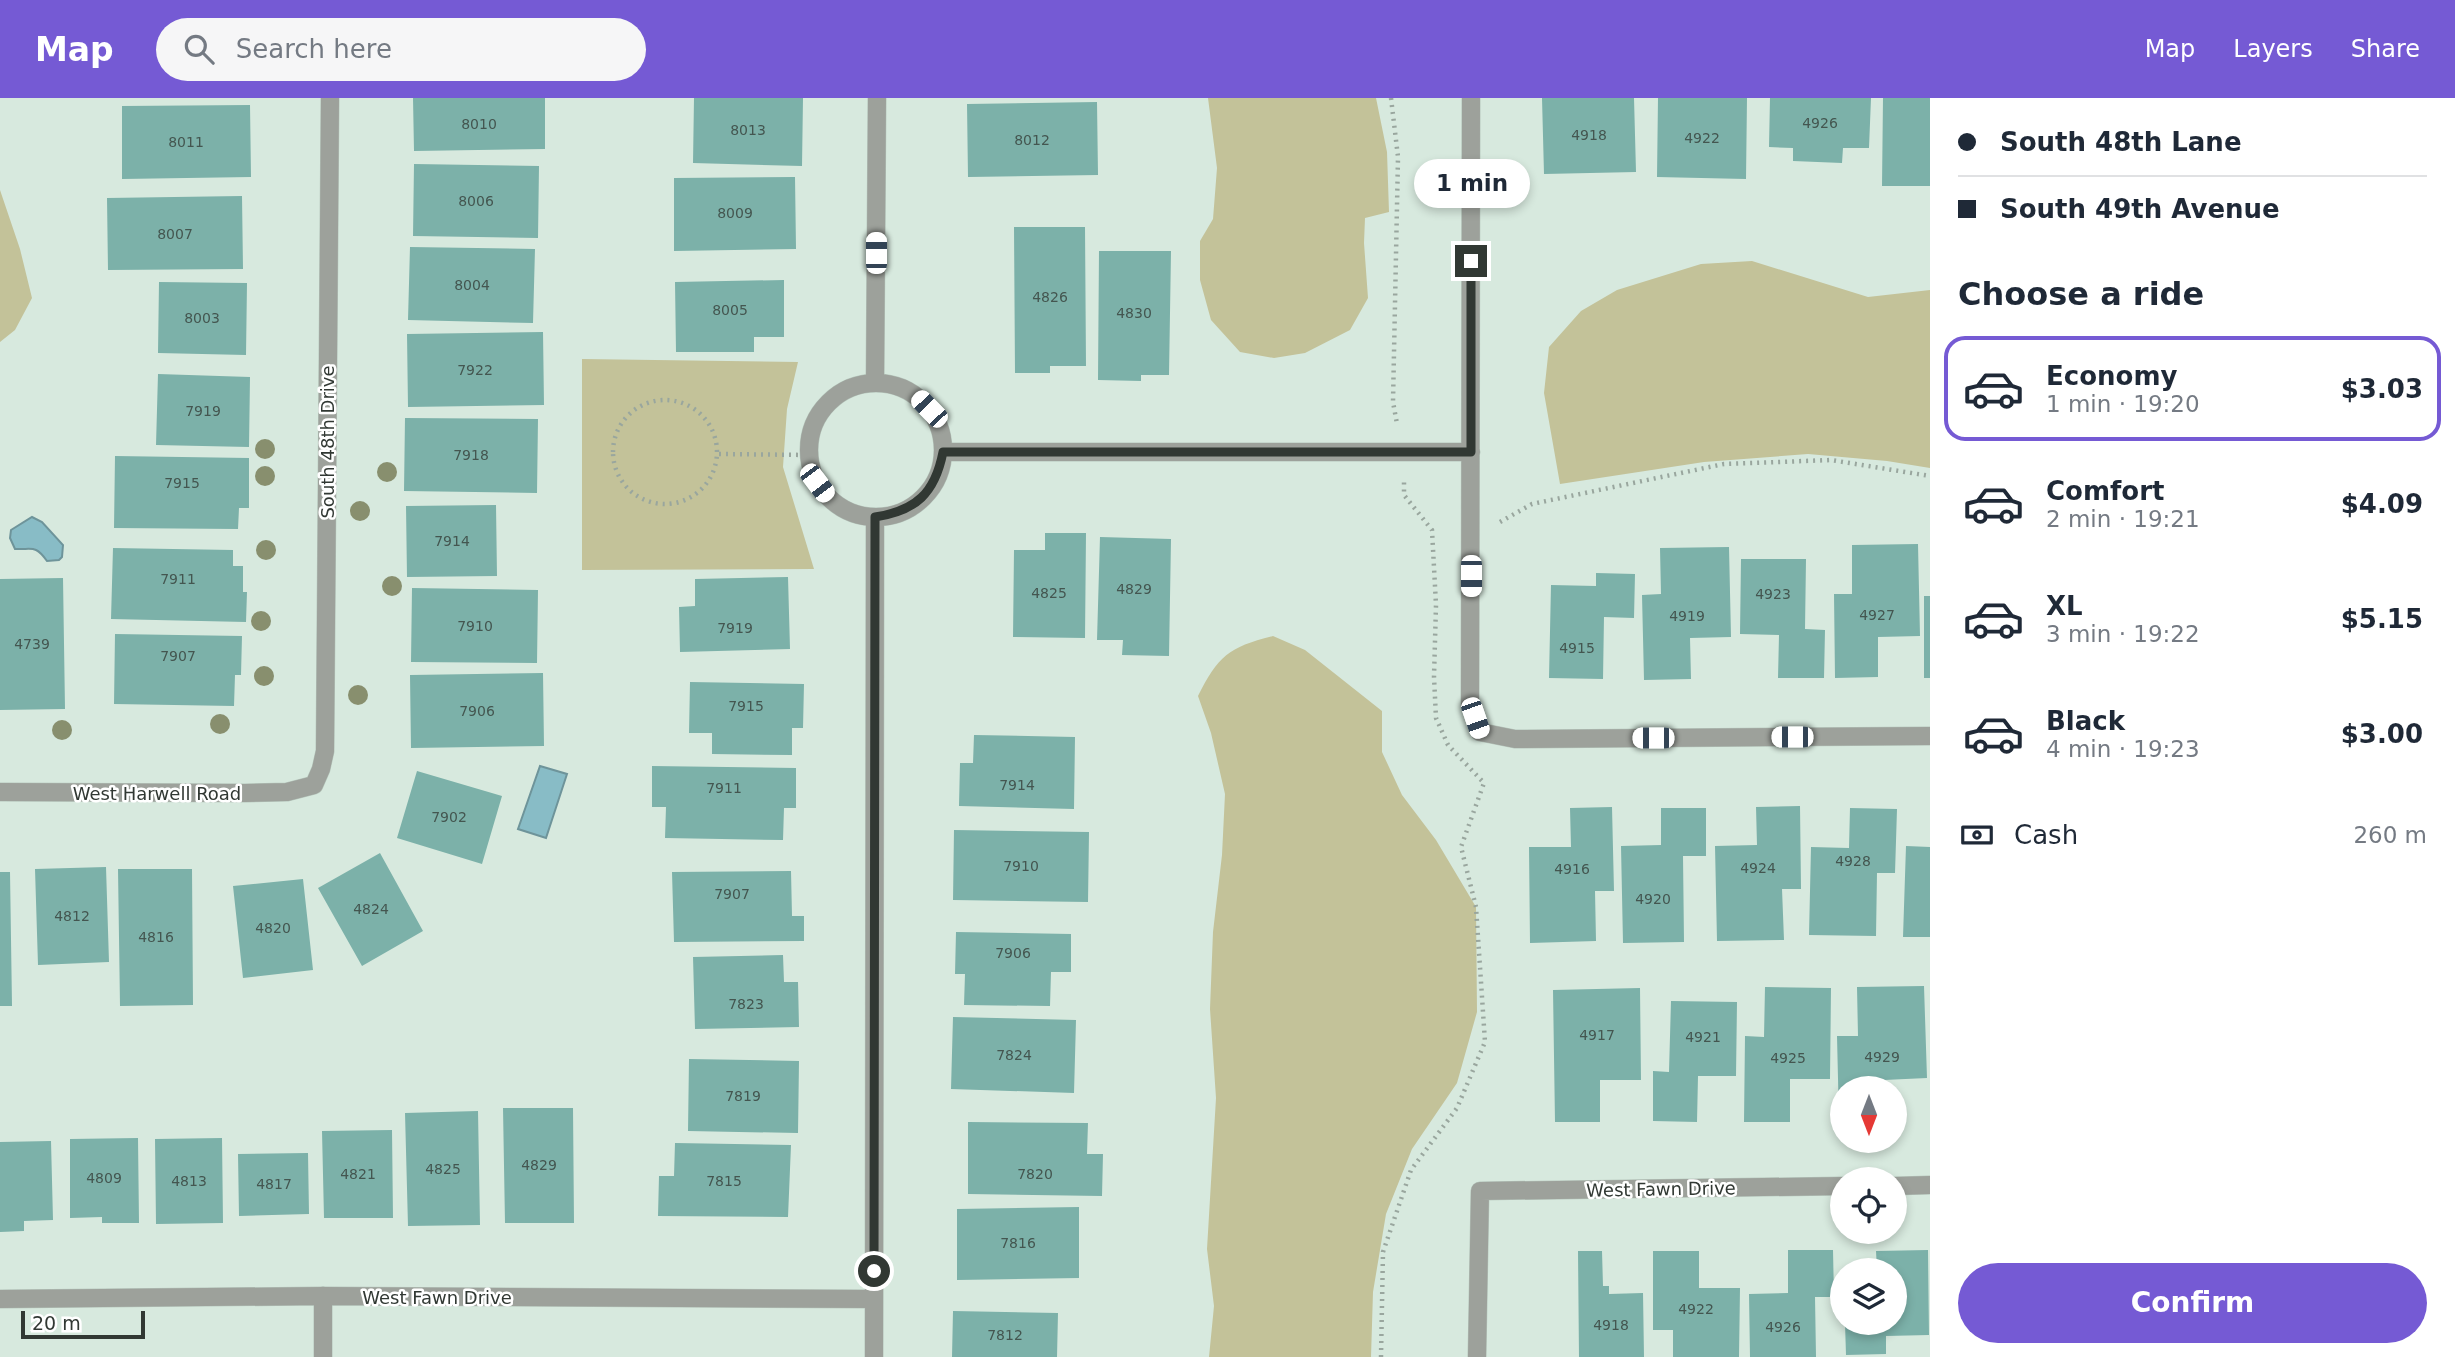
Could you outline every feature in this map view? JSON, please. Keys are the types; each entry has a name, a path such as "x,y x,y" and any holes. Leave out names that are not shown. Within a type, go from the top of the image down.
{"street":[{"name":"South 48th Drive","path":"314,785 325,751 330,98"},
{"path":"875,383 877,98"},
{"path":"1471,98 1470,704 1480,732 1515,739 1930,736"},
{"path":"875,383 905,389 918,397 937,422 943,452 939,472 929,491 914,505 895,514 875,517 841,507 828,497 817,483 810,467 809,455 811,432 817,416 828,402 841,392 858,385 875,383"},
{"path":"943,452 1471,452"},
{"path":"874,1357 875,517"},
{"name":"West Harwell Road","path":"0,792 255,793 287,792 314,785"},
{"path":"1907,1186 1930,1185"},
{"name":"West Fawn Drive","path":"1478,1357 1480,1191 1830,1186"},
{"path":"323,1296 323,1357"},
{"name":"West Fawn Drive","path":"0,1299 323,1296 874,1299"}],"path":[{"path":"658,400 681,402 701,413 715,432 719,454 712,478 695,496 672,505 648,502 627,489 614,468 612,445 621,424 637,408 658,400"},
{"path":"719,454 809,455"},
{"path":"1471,526 1499,522 1532,504 1724,464 1831,460 1930,476"},
{"path":"1381,1357 1383,1252 1411,1170 1457,1108 1485,1042 1476,907 1461,847 1484,783"}],"green space":[{"path":"1208,98 1376,98 1387,152 1389,212 1365,218 1368,298 1350,330 1305,353 1274,358 1240,352 1211,320 1200,280 1200,241 1213,219 1217,168"},
{"path":"0,190 20,249 32,298 15,330 0,342"},
{"path":"1752,261 1868,297 1930,290 1930,468 1808,454 1704,462 1560,484 1544,393 1549,347 1581,311 1617,290 1701,264"},
{"path":"582,359 798,362 787,409 783,467 814,569 582,570"},
{"path":"1273,636 1305,650 1382,711 1382,752 1402,795 1436,840 1476,907 1477,1012 1457,1083 1412,1149 1386,1214 1373,1292 1371,1357 1209,1357 1214,1306 1207,1249 1216,1098 1210,1009 1213,932 1222,855 1225,794 1211,733 1198,696 1212,671 1226,655 1246,644"}],"water":[{"path":"32,517 42,522 63,545 62,557 59,560 47,561 33,549 15,549 10,538 11,530"},
{"path":"540,766 567,774 546,838 518,829"}],"building":[{"path":"413,98 545,98 545,149 414,151"},
{"path":"694,98 803,98 802,166 693,163"},
{"path":"1542,98 1634,98 1636,172 1544,174"},
{"path":"1658,98 1747,98 1746,179 1657,177"},
{"path":"1770,98 1871,98 1869,148 1843,148 1842,163 1793,161 1793,148 1769,147"},
{"path":"1883,98 1930,98 1930,186 1882,186"},
{"path":"1097,102 1098,175 968,177 967,104"},
{"path":"250,105 251,177 122,179 122,106"},
{"path":"414,164 539,166 538,238 413,236"},
{"path":"795,177 796,249 674,251 674,178"},
{"path":"242,196 243,269 108,270 107,198"},
{"path":"1014,227 1085,227 1086,366 1050,366 1050,373 1015,373"},
{"path":"410,247 535,249 533,323 408,320"},
{"path":"1099,251 1171,251 1169,375 1141,375 1141,381 1098,380"},
{"path":"784,280 784,337 754,337 754,352 676,352 675,282"},
{"path":"159,282 247,283 246,355 158,353"},
{"path":"543,332 544,405 408,407 407,334"},
{"path":"158,374 250,377 249,447 156,445"},
{"path":"405,418 538,419 537,493 404,491"},
{"path":"115,456 249,458 249,508 239,508 238,529 114,528"},
{"path":"496,505 497,576 407,577 406,506"},
{"path":"1045,533 1086,533 1085,638 1013,637 1014,550 1045,550"},
{"path":"1100,537 1171,539 1169,656 1122,655 1123,640 1097,640"},
{"path":"1918,544 1920,636 1878,637 1878,677 1835,678 1834,594 1852,594 1852,545"},
{"path":"1729,547 1731,637 1690,638 1691,679 1644,680 1642,595 1661,594 1660,548"},
{"path":"113,548 233,550 233,566 243,566 243,592 247,592 246,622 111,619"},
{"path":"1741,559 1806,559 1805,629 1825,630 1824,678 1778,678 1779,635 1740,634"},
{"path":"1596,573 1635,574 1634,618 1604,617 1603,679 1549,678 1551,585 1596,586"},
{"path":"788,577 790,649 680,652 679,607 695,606 695,579"},
{"path":"63,578 65,709 0,710 0,579"},
{"path":"412,588 538,590 537,663 411,662"},
{"path":"1924,596 1930,596 1930,678 1924,678"},
{"path":"115,634 242,636 241,675 235,675 234,706 114,704"},
{"path":"543,673 544,746 411,748 410,675"},
{"path":"690,682 804,684 803,728 792,728 792,755 712,754 712,733 689,733"},
{"path":"974,735 1075,737 1074,809 959,806 960,763 973,763"},
{"path":"652,766 796,768 796,808 784,808 783,840 665,838 666,807 652,807"},
{"path":"417,771 502,796 482,864 397,838"},
{"path":"1800,806 1801,889 1782,889 1784,940 1717,941 1715,846 1757,845 1756,807"},
{"path":"1612,807 1614,891 1595,891 1596,941 1530,943 1529,847 1571,847 1570,808"},
{"path":"1661,808 1706,808 1706,856 1683,856 1684,942 1623,943 1621,846 1661,845"},
{"path":"1850,808 1897,809 1895,873 1877,873 1876,936 1809,935 1811,847 1849,848"},
{"path":"954,830 1089,832 1088,902 953,900"},
{"path":"1906,846 1930,847 1930,937 1903,937"},
{"path":"380,853 423,931 362,966 318,888"},
{"path":"106,867 109,962 38,965 35,869"},
{"path":"118,869 192,869 193,1005 120,1006"},
{"path":"791,871 792,916 804,916 804,941 674,942 672,872"},
{"path":"0,872 10,872 12,1006 0,1006"},
{"path":"303,879 313,970 243,978 233,886"},
{"path":"956,932 1071,934 1071,972 1051,972 1050,1006 964,1005 965,974 955,974"},
{"path":"783,955 784,982 798,982 799,1027 695,1029 693,957"},
{"path":"1924,986 1927,1078 1838,1076 1837,1036 1858,1036 1857,987"},
{"path":"1765,987 1831,988 1830,1079 1790,1079 1790,1122 1744,1122 1745,1036 1764,1037"},
{"path":"1640,988 1641,1080 1600,1080 1600,1122 1555,1122 1553,990"},
{"path":"1671,1001 1737,1002 1736,1076 1698,1076 1697,1122 1653,1121 1653,1071 1669,1072"},
{"path":"953,1017 1076,1020 1074,1093 951,1089"},
{"path":"689,1059 799,1061 798,1133 688,1131"},
{"path":"503,1108 573,1108 574,1223 505,1223"},
{"path":"478,1111 480,1225 408,1226 405,1113"},
{"path":"968,1122 1088,1123 1087,1154 1103,1154 1102,1196 968,1194"},
{"path":"392,1130 393,1218 324,1218 322,1131"},
{"path":"138,1138 139,1223 102,1223 102,1217 70,1218 70,1139"},
{"path":"222,1138 223,1223 156,1224 155,1139"},
{"path":"51,1141 53,1220 24,1221 24,1231 0,1232 0,1142"},
{"path":"675,1143 791,1145 788,1217 658,1216 659,1176 674,1176"},
{"path":"308,1153 309,1214 239,1216 238,1154"},
{"path":"1079,1207 1079,1278 957,1280 957,1209"},
{"path":"1788,1250 1833,1250 1833,1258 1830,1258 1830,1297 1815,1297 1816,1357 1750,1357 1749,1294 1788,1293"},
{"path":"1928,1250 1929,1335 1886,1336 1886,1354 1846,1355 1845,1335 1907,1335 1907,1258 1876,1258 1876,1251"},
{"path":"1578,1251 1602,1251 1603,1286 1609,1286 1609,1294 1643,1293 1644,1357 1579,1357"},
{"path":"1653,1251 1699,1251 1699,1288 1740,1288 1739,1357 1673,1357 1673,1330 1653,1330"},
{"path":"953,1311 1058,1313 1057,1357 952,1357"}],"route":[{"path":"874,1271 875,517 895,514 914,505 929,491 939,472 943,452 1471,452 1471,261"}]}
